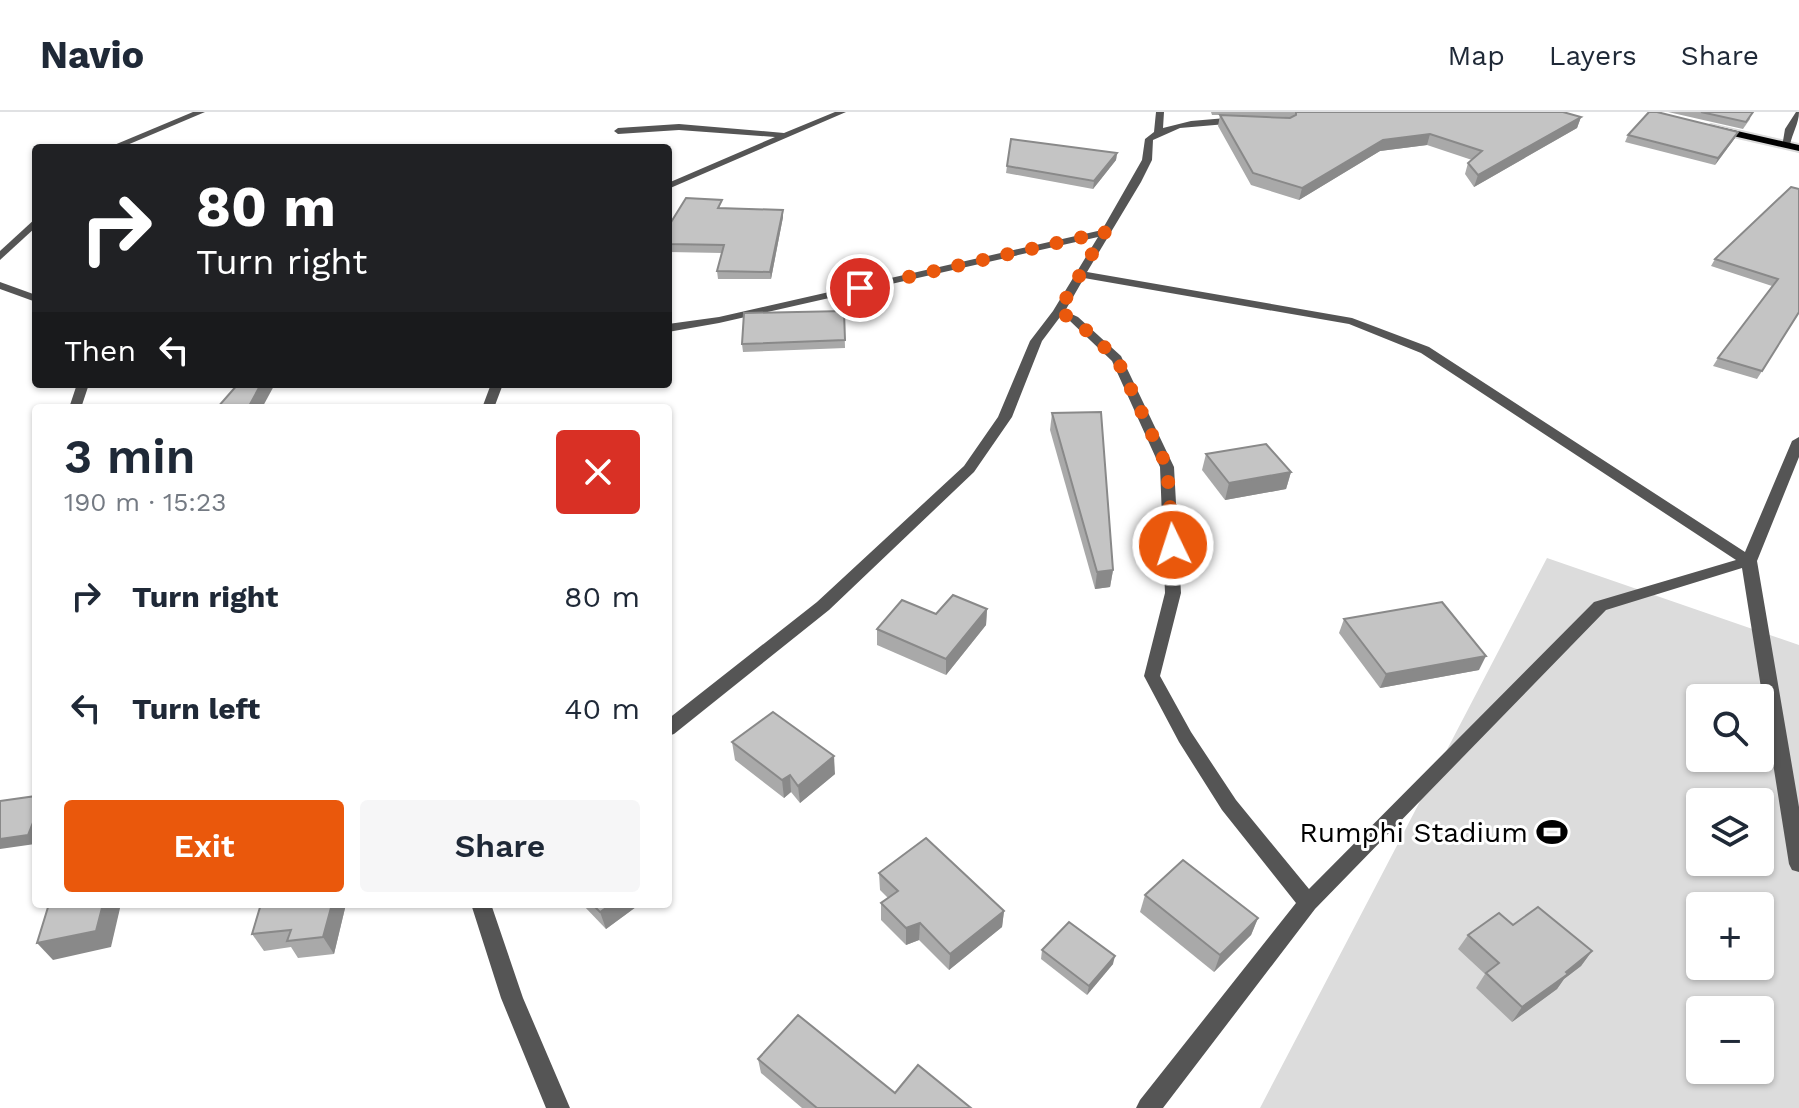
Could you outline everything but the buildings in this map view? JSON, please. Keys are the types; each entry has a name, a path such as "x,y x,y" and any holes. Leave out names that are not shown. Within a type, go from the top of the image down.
{"main road":[{"path":"1701,125 1799,148"}],"street":[{"path":"122,144 201,112"},
{"path":"672,184 842,112"},
{"path":"1158,131 1160,112"},
{"path":"1785,145 1799,114"},
{"path":"672,726 823,606 969,469 1005,417 1036,341 1058,312 1136,182 1147,160 1149,139 1158,131 1214,119 1244,120"},
{"path":"618,131 679,127 790,135"},
{"path":"0,257 32,225"},
{"path":"672,327 719,320 1105,232"},
{"path":"1080,274 1352,321 1425,350 1749,561"},
{"path":"0,285 32,297"},
{"path":"1058,312 1074,319 1117,359 1167,467 1173,593 1152,676 1185,737 1229,805 1308,903"},
{"path":"1799,441 1749,561 1799,864"},
{"path":"1148,1108 1308,903 1600,606 1749,561"},
{"path":"482,908 512,998 558,1108"}],"shaded area":[{"name":"Rumphi Stadium","path":"1547,558 1799,645 1799,1108 1260,1108"}],"place":[{"name":"Rumphi Stadium","path":"1552,832"}],"route":[{"path":"860,288 1105,232 1058,312 1074,319 1117,359 1167,467 1173,545"}]}
